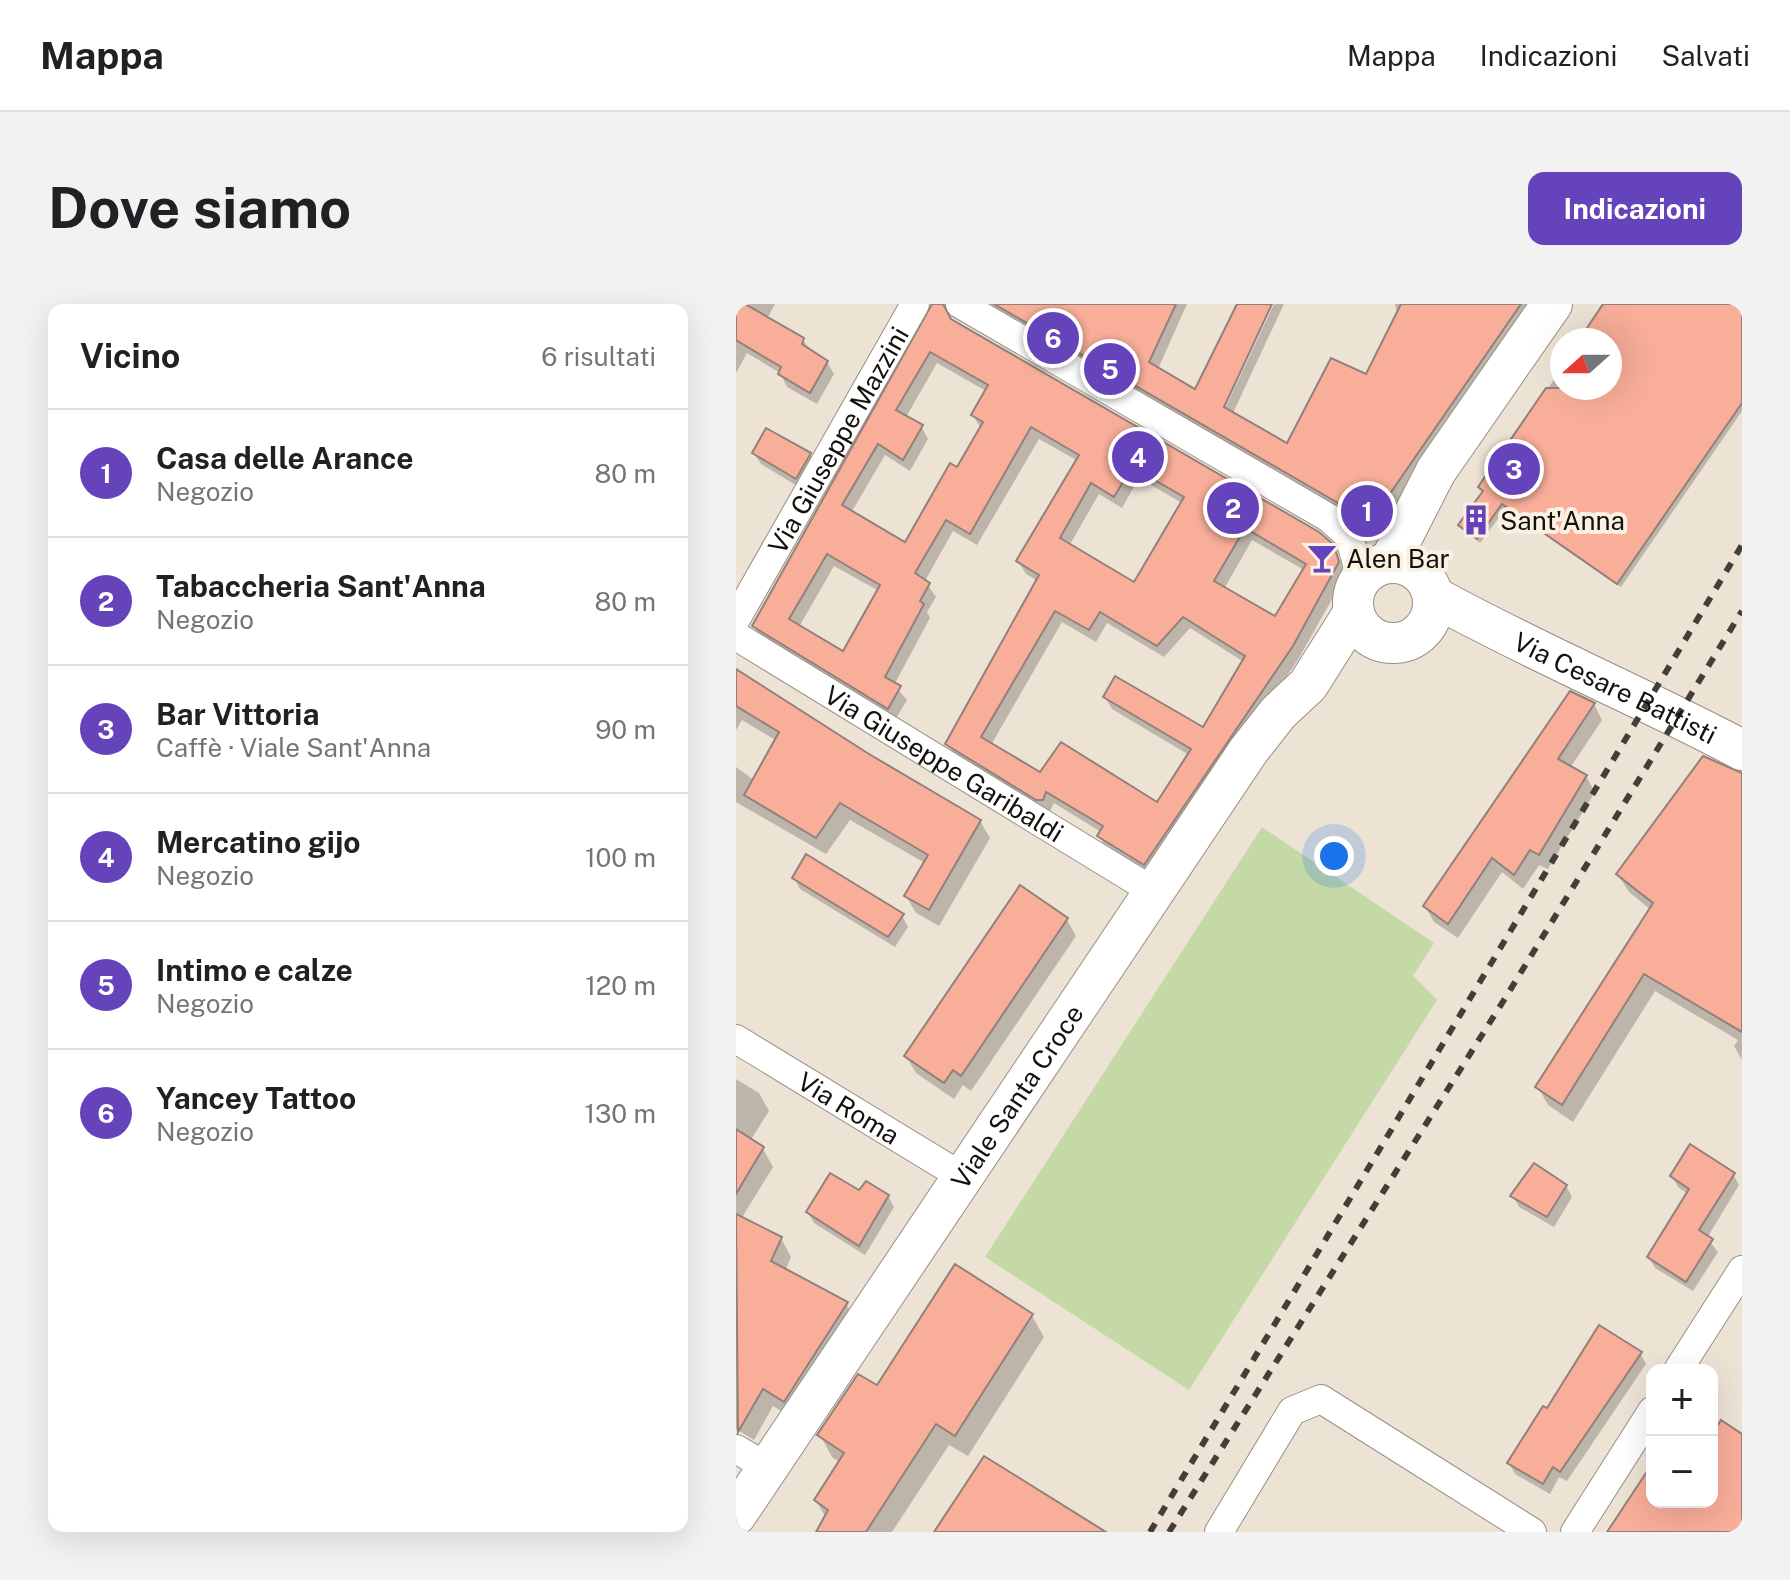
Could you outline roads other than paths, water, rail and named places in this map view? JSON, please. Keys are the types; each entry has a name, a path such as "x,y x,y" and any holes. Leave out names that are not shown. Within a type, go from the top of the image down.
{"street":[{"name":"Via Giuseppe Mazzini","path":"736,619 915,304"},
{"path":"960,304 1329,518 1349,536 1368,584 1365,632 1385,643 1413,638 1428,603 1424,541 1436,471"},
{"name":"Viale Santa Croce","path":"1308,685 1436,471 1552,304"},
{"path":"1368,584 1413,568 1428,603"},
{"name":"Via Cesare Battisti","path":"1428,603 1488,627 1650,702 1742,750"},
{"name":"Via Giuseppe Garibaldi","path":"736,636 1153,891"},
{"name":"Viale Santa Croce","path":"736,1515 753,1458 793,1426 1249,750 1278,713 1308,685 1385,643"},
{"name":"Via Roma","path":"736,1039 961,1176"},
{"path":"1682,1364 1742,1270"},
{"path":"1219,1532 1292,1411 1321,1399 1532,1532"},
{"path":"1575,1532 1646,1420"}],"railway":[{"path":"1150,1532 1742,545"},
{"path":"1169,1532 1504,1000 1742,611"}],"place":[{"name":"Yancey Tattoo","path":"1053,338"},
{"name":"Intimo e calze","path":"1110,369"},
{"name":"Mercatino gijo","path":"1138,457"},
{"name":"Bar Vittoria","path":"1514,469"},
{"name":"Tabaccheria Sant'Anna","path":"1233,508"},
{"name":"Casa delle Arance","path":"1367,511"},
{"name":"Sant'Anna","path":"1476,520"},
{"name":"Alen Bar","path":"1322,558"}]}
